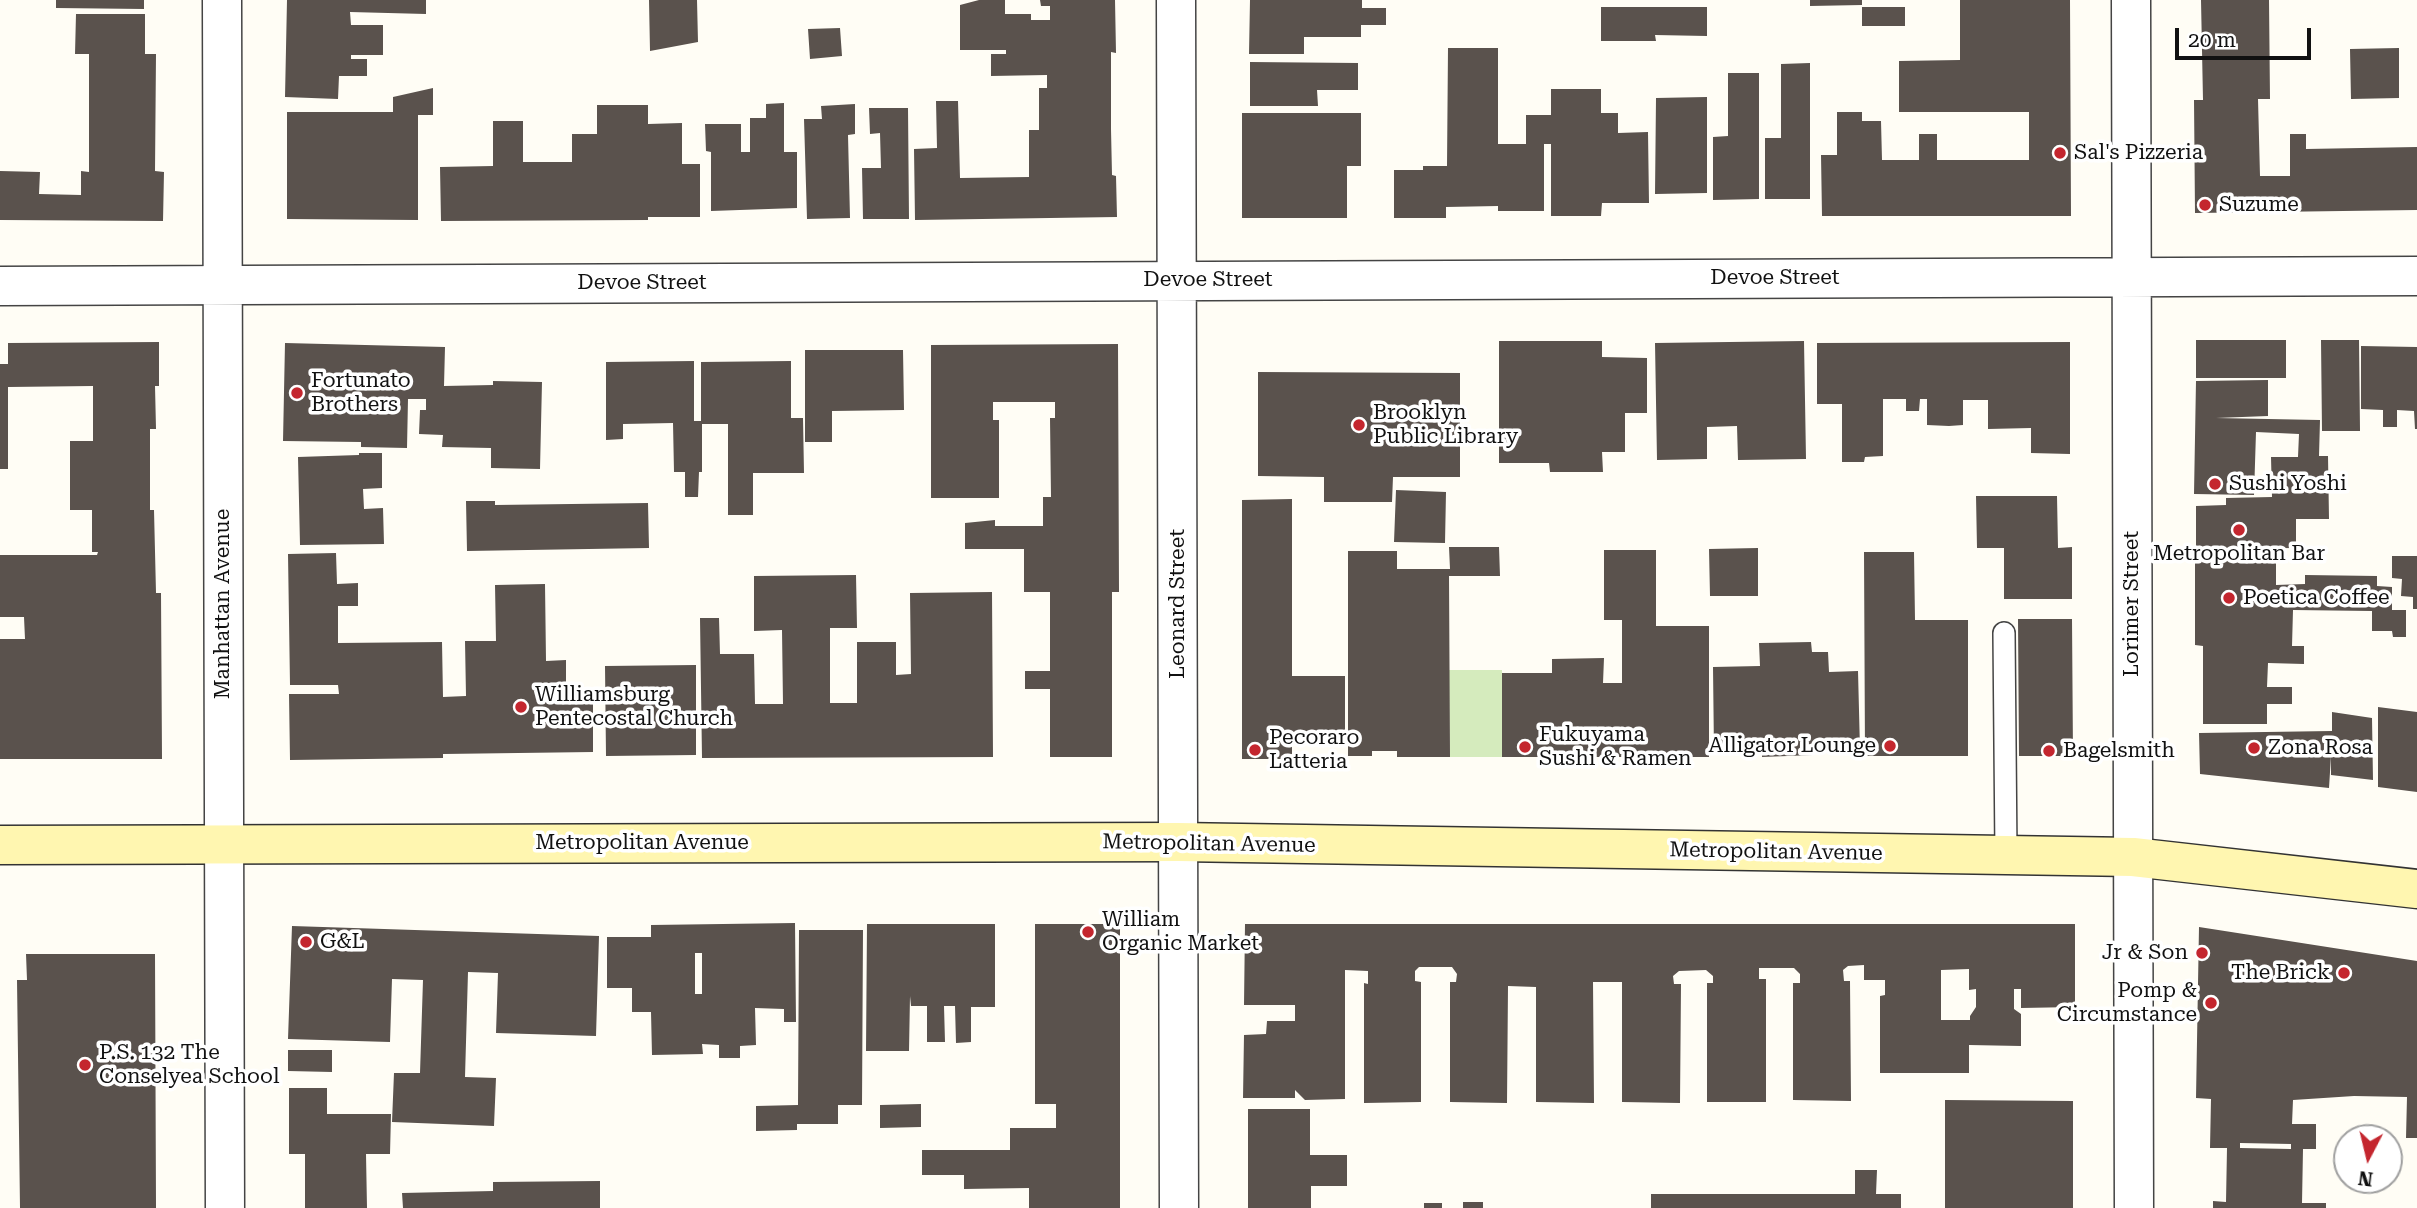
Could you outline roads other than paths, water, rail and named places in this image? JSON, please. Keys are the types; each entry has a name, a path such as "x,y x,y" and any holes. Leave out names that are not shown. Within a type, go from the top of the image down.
{"main road":[{"name":"Metropolitan Avenue","path":"0,845 1178,842 2133,857 2417,890"}],"street":[{"name":"Manhattan Avenue","path":"222,0 225,1208"},
{"name":"Leonard Street","path":"1176,0 1178,1208"},
{"name":"Lorimer Street","path":"2131,0 2134,1208"},
{"name":"Devoe Street","path":"0,286 2417,276"}],"lane":[{"path":"2004,633 2006,855"}],"place":[{"name":"Sal's Pizzeria","path":"2060,153"},
{"name":"Suzume","path":"2205,205"},
{"name":"Fortunato Brothers","path":"297,393"},
{"name":"Brooklyn Public Library","path":"1359,425"},
{"name":"Sushi Yoshi","path":"2215,484"},
{"name":"Metropolitan Bar","path":"2239,530"},
{"name":"Poetica Coffee","path":"2229,598"},
{"name":"Williamsburg Pentecostal Church","path":"521,707"},
{"name":"Alligator Lounge","path":"1890,746"},
{"name":"Fukuyama Sushi & Ramen","path":"1525,747"},
{"name":"Zona Rosa","path":"2254,748"},
{"name":"Pecoraro Latteria","path":"1255,750"},
{"name":"Bagelsmith","path":"2049,751"},
{"name":"William Organic Market","path":"1088,932"},
{"name":"G&L","path":"306,942"},
{"name":"Jr & Son","path":"2202,953"},
{"name":"The Brick","path":"2344,973"},
{"name":"Pomp & Circumstance","path":"2211,1003"},
{"name":"P.S. 132 The Conselyea School","path":"85,1065"}]}
